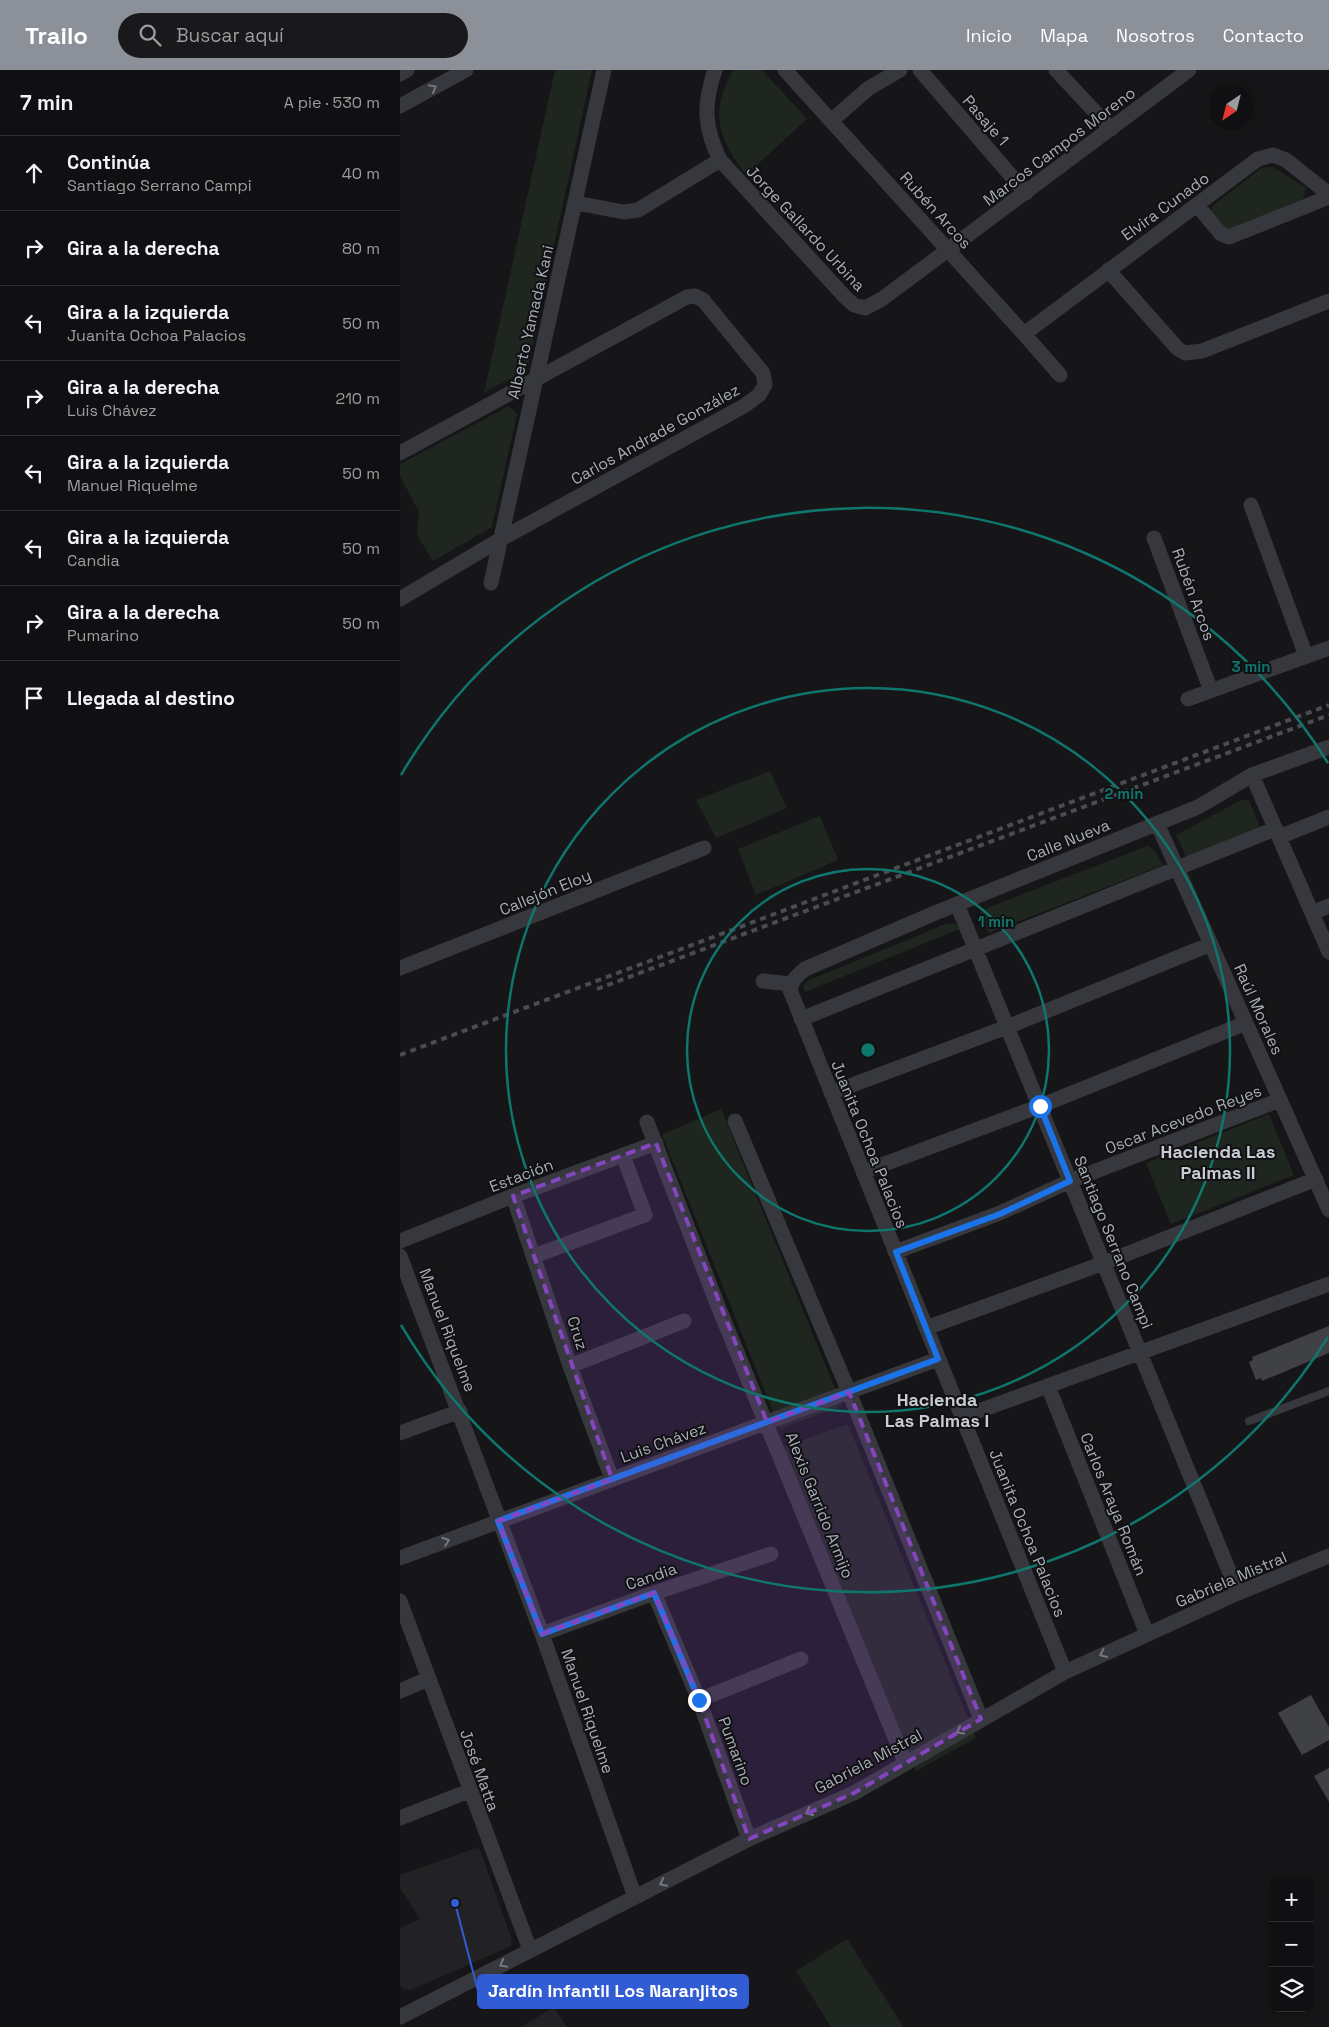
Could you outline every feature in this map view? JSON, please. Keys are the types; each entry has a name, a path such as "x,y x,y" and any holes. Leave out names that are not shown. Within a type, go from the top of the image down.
{"street":[{"path":"400,74 406,70"},
{"path":"400,106 466,70"},
{"name":"Alberto Yamada Kani","path":"491,583 604,70"},
{"name":"Jorge Gallardo Urbina","path":"715,70 706,102 710,139 720,160 854,306 866,308 882,299 949,250"},
{"name":"Rubén Arcos","path":"785,70 1060,375"},
{"path":"831,121 869,88 900,70"},
{"name":"Pasaje 1","path":"920,70 1026,193"},
{"path":"1056,70 1110,129"},
{"name":"Marcos Campos Moreno","path":"949,250 1189,70"},
{"name":"Elvira Cunado","path":"1024,334 1258,159 1273,155 1286,160 1329,196"},
{"path":"576,203 624,212 638,210 720,160"},
{"path":"1197,204 1221,234 1229,237 1329,196"},
{"path":"1108,270 1178,349 1185,353 1202,351 1329,301"},
{"name":"Carlos Andrade González","path":"400,599 501,539 744,406 758,395 765,385 764,373 703,300 695,296 687,296 568,363 535,378"},
{"path":"400,453 535,378"},
{"path":"1251,505 1306,656"},
{"name":"Rubén Arcos","path":"1154,538 1211,691"},
{"path":"1188,699 1329,648"},
{"name":"Calle Nueva","path":"790,987 792,980 805,969 957,904 1198,807 1252,775 1329,747"},
{"path":"1252,775 1329,952"},
{"path":"801,1019 1177,868 1277,832 1329,817"},
{"name":"Raúl Morales","path":"1157,823 1329,1210"},
{"name":"Callejón Eloy","path":"400,968 704,848"},
{"name":"Santiago Serrano Campi","path":"957,904 1238,1593"},
{"path":"1312,913 1329,906"},
{"path":"831,1093 1007,1027 1211,944"},
{"path":"763,981 790,987"},
{"name":"Juanita Ochoa Palacios","path":"790,987 801,1019 1065,1672"},
{"path":"863,1172 1040,1106 1246,1023"},
{"name":"Oscar Acevedo Reyes","path":"896,1252 1000,1214 1070,1181 1280,1100"},
{"path":"735,1121 849,1392 981,1719"},
{"name":"Alexis Garrido Armijo","path":"647,1122 718,1306 905,1762"},
{"name":"Estación","path":"400,1241 513,1196 656,1143"},
{"path":"534,1256 645,1214 623,1155"},
{"path":"926,1328 1104,1263 1316,1179"},
{"name":"Cruz","path":"513,1196 570,1366 612,1479"},
{"name":"Manuel Riquelme","path":"400,1256 460,1411 498,1521 542,1634 635,1897"},
{"path":"962,1417 1329,1284"},
{"path":"570,1366 684,1321"},
{"name":"Luis Chávez","path":"400,1558 938,1359"},
{"name":"Carlos Araya Román","path":"1048,1386 1147,1634"},
{"path":"400,1433 460,1411"},
{"name":"Candia","path":"542,1634 654,1593 771,1554"},
{"name":"Gabriela Mistral","path":"400,2017 749,1839 854,1792 1065,1672 1238,1593 1329,1556"},
{"name":"Pumarino","path":"654,1593 699,1700 749,1839"},
{"name":"José Matta","path":"400,1601 469,1791 530,1950"},
{"path":"699,1700 802,1659"},
{"path":"400,1691 428,1680"},
{"path":"400,1818 469,1791"}],"lane":[{"path":"1249,1421 1329,1391"}],"highlighted area":[{"path":"656,1143 767,1422 849,1392 981,1719 854,1793 749,1839 699,1700 654,1593 542,1634 498,1521 612,1479 513,1196"}],"shaded area":[{"path":"555,70 592,70 527,370 484,393"},
{"path":"733,70 762,70 807,119 746,175 729,148 720,124 721,99"},
{"path":"1273,167 1306,188 1303,200 1228,231 1211,210 1214,205 1261,168"},
{"path":"509,406 517,414 492,527 433,561 417,535 419,512 400,476 400,464"},
{"path":"770,771 787,808 716,838 696,800"},
{"path":"1241,800 1249,800 1259,824 1257,830 1187,858 1176,835"},
{"path":"820,816 838,860 756,895 738,849"},
{"path":"1147,846 1154,849 1163,865 989,933 980,914 982,910"},
{"path":"948,923 956,924 960,929 805,992 803,987 807,981"},
{"path":"721,1109 842,1406 780,1429 662,1135"},
{"path":"1269,1114 1294,1175 1171,1224 1146,1163"},
{"path":"848,1424 976,1738 916,1771 781,1448"},
{"path":"479,1847 512,1940 511,1946 411,1990 402,1988 400,1984 400,1928 420,1919 400,1888 400,1875"},
{"path":"847,1939 903,2026 831,2027 796,1971"},
{"path":"554,2007 567,2027 521,2027"}],"building":[{"path":"1329,1326 1329,1353 1262,1381 1261,1378 1256,1380 1249,1362 1253,1360 1252,1357"},
{"path":"1311,1695 1329,1727 1329,1740 1302,1755 1278,1713"},
{"path":"1329,1768 1329,1802 1314,1776"}],"railway":[{"path":"400,1055 1329,705"},
{"path":"597,989 1329,715"}],"place":[{"name":"Jardín Infantil Los Naranjitos","path":"455,1903"}],"district":[{"name":"Hacienda Las Palmas II","path":"1218,1162"},
{"name":"Hacienda Las Palmas I","path":"937,1410"}],"route":[{"path":"699,1700 654,1593 542,1634 498,1521 938,1359 896,1252 1000,1214 1070,1181 1040,1106"}]}
